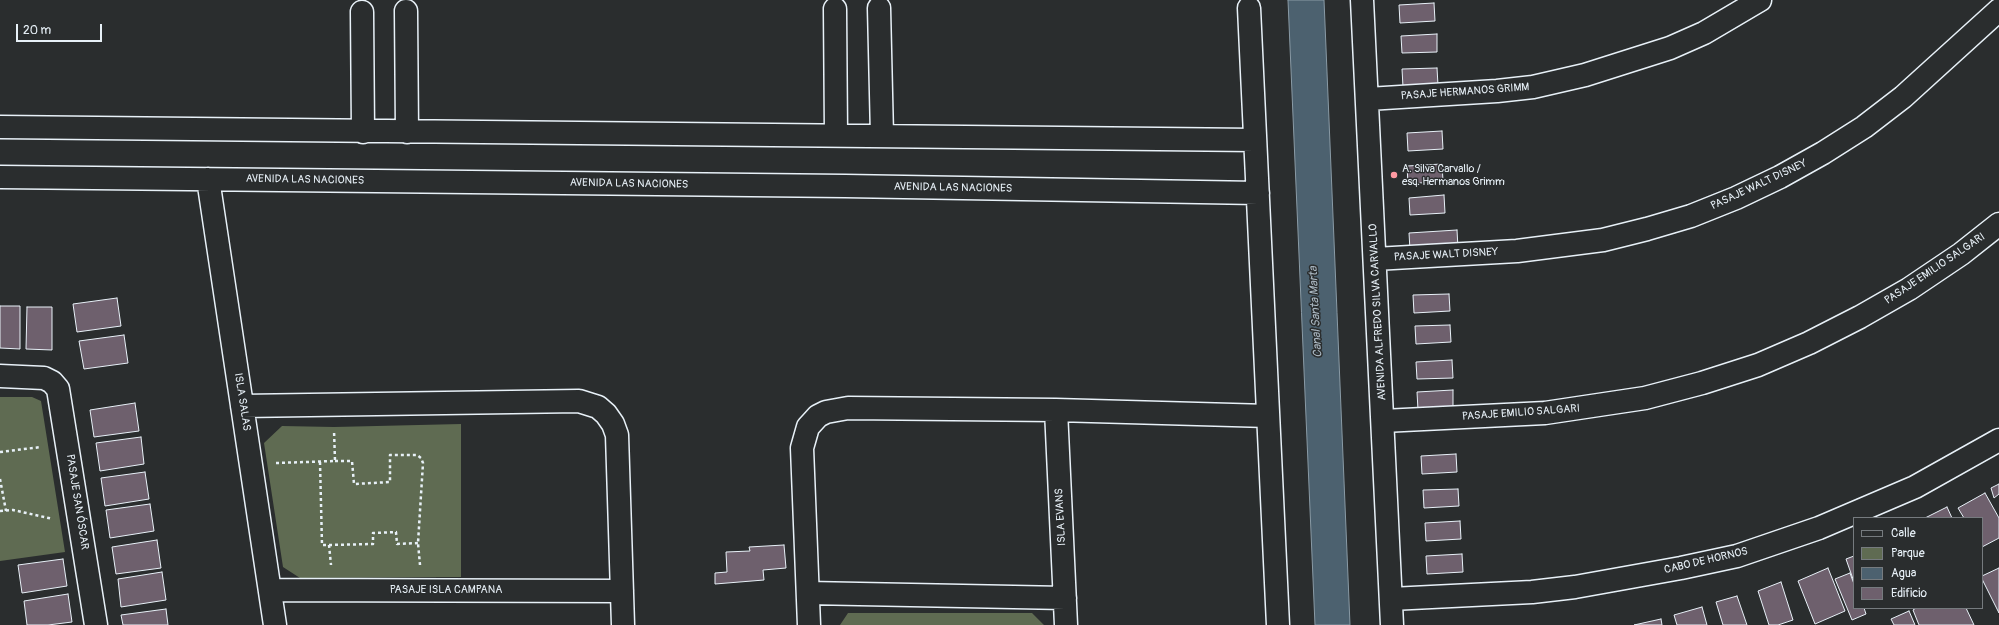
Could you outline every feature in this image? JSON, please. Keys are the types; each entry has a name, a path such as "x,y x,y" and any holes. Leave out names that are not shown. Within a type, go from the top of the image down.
{"street":[{"name":"AVENIDA ALFREDO SILVA CARVALLO","path":"1362,0 1368,99 1392,625"},
{"name":"PASAJE HERMANOS GRIMM","path":"1368,99 1497,91 1566,80 1636,60 1670,48 1704,33 1760,0"},
{"path":"879,8 882,136"},
{"path":"1249,8 1278,625"},
{"path":"835,9 836,136"},
{"name":"PASAJE WALT DISNEY","path":"1375,259 1517,251 1603,240 1647,230 1691,216 1736,198 1780,177 1823,153 1864,127 1903,97 1999,10"},
{"path":"406,11 407,132"},
{"path":"362,12 363,132"},
{"path":"0,127 363,132 499,132 1256,140"},
{"name":"AVENIDA LAS NACIONES","path":"0,177 861,186 1258,193"},
{"name":"ISLA SALAS","path":"208,179 275,625"},
{"name":"PASAJE EMILIO SALGARI","path":"1383,421 1552,413 1645,398 1702,383 1758,365 1810,343 1860,318 1915,285 1961,254 1999,224"},
{"name":"PASAJE SAN ÓSCAR","path":"0,376 36,376 52,382 58,389 61,398 96,625"},
{"path":"242,406 579,401 598,407 606,414 613,424 617,435 623,625"},
{"path":"809,625 802,448 808,427 818,416 826,412 842,409 1056,410 1268,416"},
{"name":"ISLA EVANS","path":"1056,410 1066,625"},
{"name":"CABO DE HORNOS","path":"1391,599 1532,592 1575,587 1681,568 1737,556 1819,528 1915,487 1999,440"},
{"name":"PASAJE ISLA CAMPANA","path":"270,590 622,591"},
{"path":"808,593 1065,598"}],"path":[{"path":"331,404 335,462"},
{"path":"0,452 68,444"},
{"path":"250,458 267,463 352,461 354,484 390,482 390,455 417,455 423,462 418,543 420,570"},
{"path":"320,462 322,545 373,544 373,533 396,532 397,544 418,543"},
{"path":"0,479 6,511"},
{"path":"0,512 13,510 80,525"},
{"path":"329,545 332,572"}],"green space":[{"path":"0,397 32,397 41,401 65,552 0,561"},
{"path":"461,424 461,577 300,578 283,567 264,443 282,426 334,427"},
{"path":"848,613 1032,613 1044,625 840,625"}],"water":[{"name":"Canal Santa Marta","path":"1288,0 1324,0 1350,625 1315,625"}],"building":[{"path":"1434,3 1435,21 1400,23 1399,5"},
{"path":"1437,34 1437,52 1402,53 1401,36"},
{"path":"1437,68 1438,85 1403,87 1402,69"},
{"path":"1442,131 1443,149 1408,151 1407,133"},
{"path":"1442,164 1443,181 1408,184 1407,166"},
{"path":"1444,195 1445,213 1410,215 1409,198"},
{"path":"1457,230 1458,248 1410,250 1409,233"},
{"path":"1449,294 1450,311 1414,313 1413,295"},
{"path":"117,298 121,326 77,332 73,304"},
{"path":"0,306 20,306 20,349 0,348"},
{"path":"27,307 52,307 52,350 26,349"},
{"path":"1450,325 1451,342 1416,344 1415,326"},
{"path":"124,335 128,363 84,369 79,341"},
{"path":"1452,360 1453,378 1417,379 1416,362"},
{"path":"1453,390 1453,408 1418,410 1417,392"},
{"path":"135,403 139,431 94,437 90,410"},
{"path":"141,437 144,464 100,471 96,443"},
{"path":"1456,454 1457,472 1422,474 1421,456"},
{"path":"145,472 149,499 105,506 101,478"},
{"path":"1999,484 1999,494 1994,498 1991,488"},
{"path":"1458,489 1459,506 1424,508 1423,490"},
{"path":"1985,493 1999,518 1999,538 1983,546 1983,517 1963,517 1958,508"},
{"path":"150,504 154,531 110,538 106,510"},
{"path":"1947,507 1952,517 1927,517"},
{"path":"1460,521 1461,539 1426,541 1425,523"},
{"path":"157,540 161,568 116,574 112,547"},
{"path":"784,545 786,568 763,570 764,580 715,584 715,573 727,572 726,552 750,551 749,547"},
{"path":"1462,554 1463,572 1427,574 1426,556"},
{"path":"1853,556 1853,579 1846,559"},
{"path":"63,559 67,586 22,593 18,565"},
{"path":"1828,568 1845,611 1815,624 1798,581"},
{"path":"1999,568 1999,613 1983,581 1983,576"},
{"path":"162,572 166,600 121,607 118,579"},
{"path":"1850,573 1853,581 1853,609 1864,609 1866,614 1852,620 1835,579"},
{"path":"1781,582 1793,620 1778,625 1769,625 1758,591"},
{"path":"68,594 72,622 48,625 27,625 24,601"},
{"path":"1737,596 1747,625 1723,625 1716,602"},
{"path":"1702,607 1707,625 1677,625 1674,615"},
{"path":"166,609 168,625 123,625 121,615"},
{"path":"1966,609 1974,625 1919,625 1913,610"},
{"path":"1909,611 1915,625 1894,625 1891,619"},
{"path":"1661,619 1662,625 1634,625"}],"place":[{"name":"A. Silva Carvallo / esq. Hermanos Grimm","path":"1394,175"}]}
